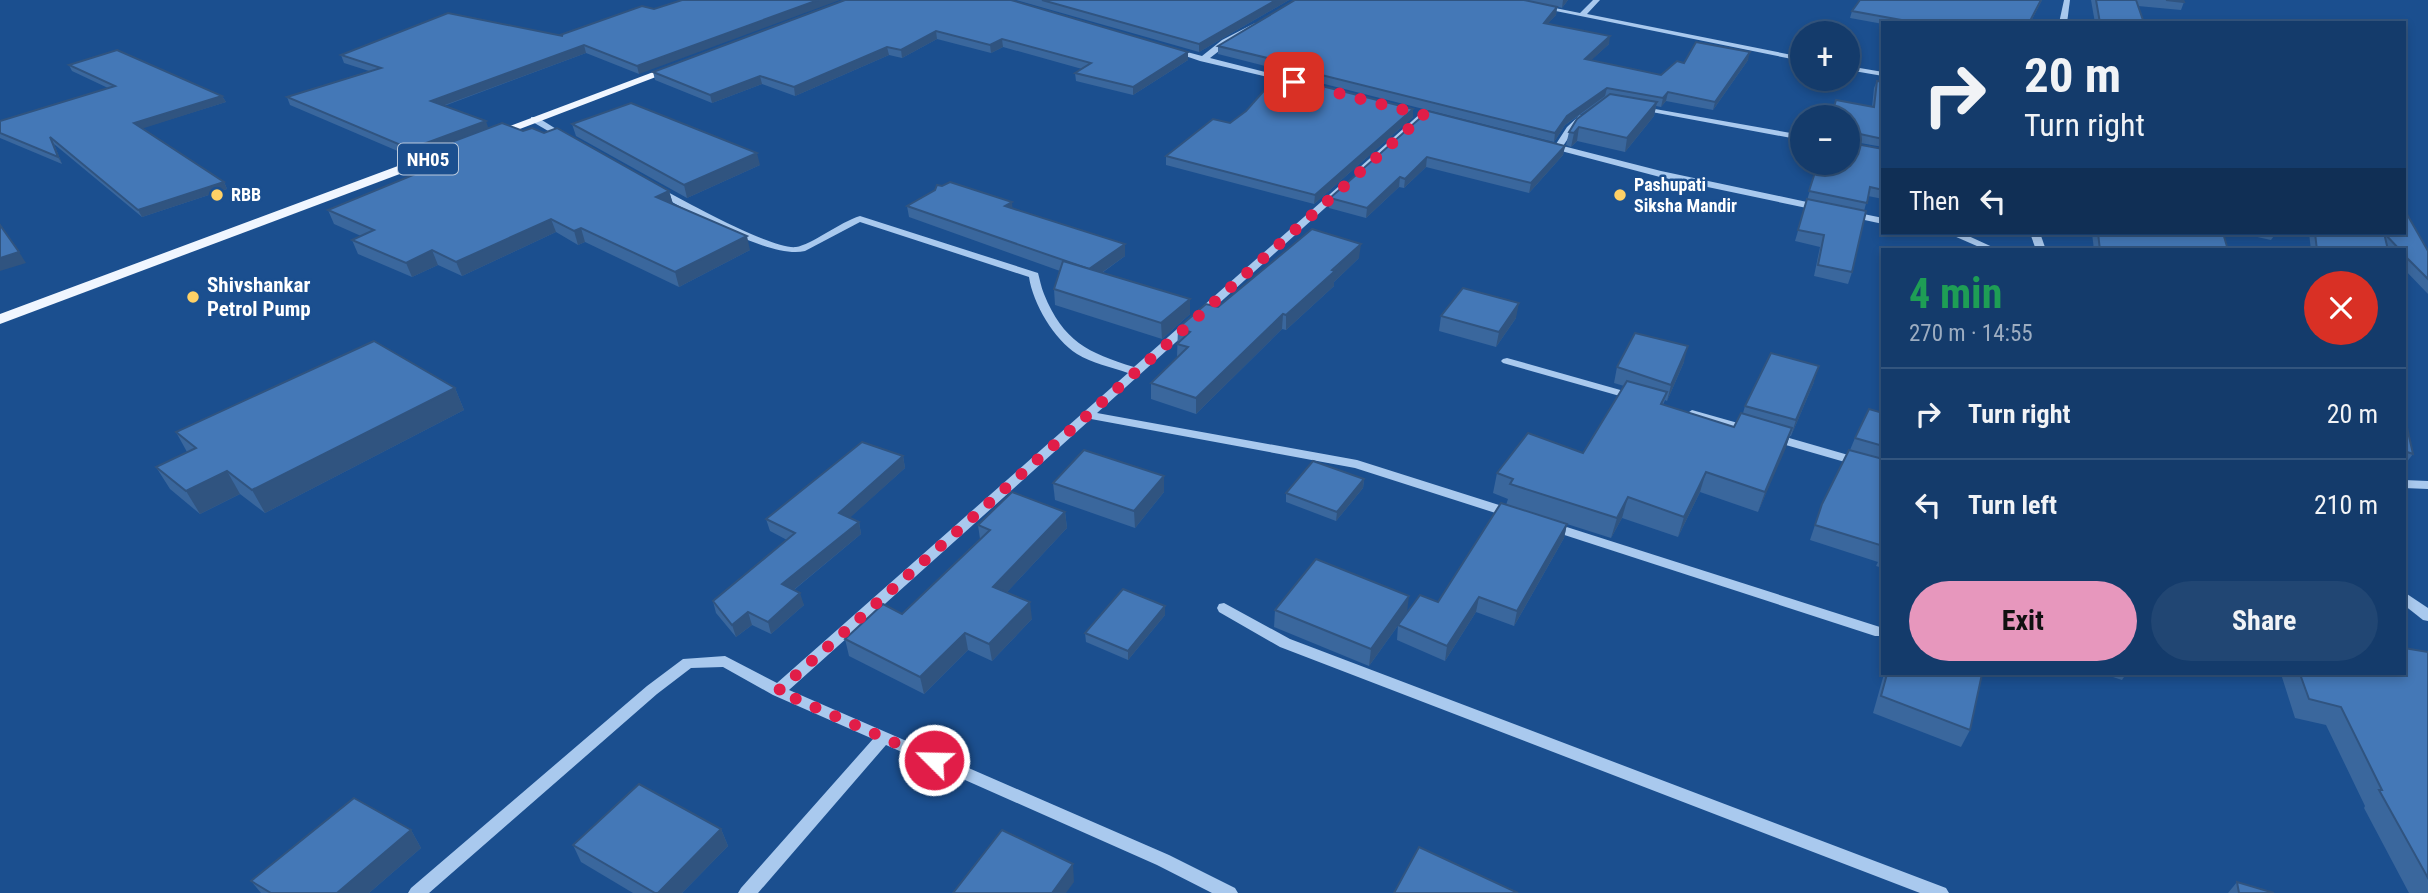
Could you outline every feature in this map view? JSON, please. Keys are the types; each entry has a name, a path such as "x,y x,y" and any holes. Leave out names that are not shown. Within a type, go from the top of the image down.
{"main road":[{"name":"NH05","path":"482,139 688,62"},
{"name":"NH05","path":"0,319 456,148"}],"street":[{"path":"1581,15 1597,0"},
{"path":"2063,21 2067,0"},
{"path":"1534,6 1790,57"},
{"path":"1203,59 1225,42 1261,21"},
{"path":"1165,48 1304,84"},
{"path":"1860,70 1881,74"},
{"path":"1631,106 1790,136"},
{"path":"1558,147 1570,129 1590,113"},
{"path":"778,691 1424,115"},
{"path":"534,119 581,146"},
{"path":"1544,144 1660,174 1830,210"},
{"path":"652,187 772,246 797,250 845,223 859,219 1034,275 1034,282 1047,313 1080,351 1138,372"},
{"path":"1844,213 1881,221"},
{"path":"1962,235 1990,248"},
{"path":"1507,361 1642,400"},
{"path":"1682,411 1881,468"},
{"path":"1089,415 1357,464 1880,632"},
{"path":"2406,484 2428,485"},
{"path":"2406,599 2428,616"},
{"path":"1224,608 1285,643 1940,893"},
{"path":"417,893 652,690 688,663 725,661 778,691 1163,860 1229,893"},
{"path":"747,893 884,737"}],"building":[{"path":"682,0 818,0 637,66 584,45 431,101 486,121 410,149 287,97 381,68 341,55 448,13 563,36 560,35 642,6 654,9"},
{"path":"845,0 1011,0 1188,52 1133,87 1075,73 1091,63 1002,39 990,45 936,31 901,50 887,47 794,87 760,76 710,95 653,72"},
{"path":"1042,0 1276,0 1199,44"},
{"path":"1295,0 1524,0 1557,7 1544,23 1610,36 1585,59 1661,75 1677,61 1684,63 1696,42 1750,52 1715,102 1668,92 1663,98 1607,88 1567,116 1555,133 1285,66 1288,63 1218,46"},
{"path":"1860,0 2041,0 2030,21 1907,21 1852,11"},
{"path":"2096,0 2136,0 2143,21 2100,21"},
{"path":"117,50 222,96 134,123 224,182 138,210 50,137 58,157 0,133 0,121 115,86 69,65"},
{"path":"1278,75 1413,109 1315,195 1166,156 1213,119 1230,123 1246,111"},
{"path":"1877,81 1881,82 1881,139 1860,134 1860,105 1835,105 1836,100 1874,107"},
{"path":"1610,94 1657,102 1627,138 1579,127 1574,133 1569,132 1577,119"},
{"path":"631,103 757,153 684,185 572,124"},
{"path":"1428,111 1565,146 1531,183 1427,157 1405,179 1400,177 1367,208 1330,198"},
{"path":"502,123 523,131 532,128 544,133 557,128 669,191 656,197 747,236 675,272 581,228 574,231 551,219 456,262 432,250 406,263 352,240 374,230 328,210 447,161 425,152"},
{"path":"1860,145 1881,149 1881,190 1870,187 1867,203 1809,191 1814,175 1860,175"},
{"path":"950,182 1012,202 1005,206 1125,244 1089,269 907,206 935,190 937,185"},
{"path":"1807,199 1866,211 1852,272 1818,265 1824,235 1798,230"},
{"path":"2406,212 2428,251 2428,279 2406,257 2406,248 2398,248 2386,235 2406,235"},
{"path":"0,225 19,252 0,258"},
{"path":"1312,229 1361,244 1196,398 1151,383 1188,347 1177,344 1190,332 1178,328 1206,304 1218,307"},
{"path":"2098,235 2224,235 2227,248 2100,248"},
{"path":"2315,235 2384,235 2388,248 2317,248"},
{"path":"1063,261 1190,299 1161,323 1054,289"},
{"path":"1463,288 1519,303 1499,332 1441,316"},
{"path":"1635,333 1688,346 1671,385 1617,367"},
{"path":"374,341 455,388 252,490 227,471 186,491 156,467 196,448 176,432"},
{"path":"1771,353 1819,366 1796,420 1745,406"},
{"path":"1627,381 1667,392 1661,404 1734,427 1741,413 1792,428 1765,492 1706,472 1684,517 1628,497 1617,518 1510,484 1513,479 1497,473 1528,433 1583,453"},
{"path":"1869,409 1881,412 1881,445 1855,438"},
{"path":"2406,423 2413,454 2406,452"},
{"path":"862,442 903,456 839,513 859,522 782,584 800,593 768,622 748,612 732,625 713,601 795,533 766,519"},
{"path":"1084,450 1164,476 1134,511 1053,483"},
{"path":"1849,450 1881,458 1881,545 1815,525 1822,504"},
{"path":"1313,461 1364,479 1337,512 1286,493"},
{"path":"1012,492 1065,512 993,587 1030,602 989,644 965,633 920,677 845,639 883,604 902,614 990,530 978,525"},
{"path":"1501,503 1567,524 1517,611 1479,597 1447,646 1398,625 1420,595 1438,602"},
{"path":"1316,559 1409,596 1371,649 1275,610"},
{"path":"1123,589 1165,606 1128,651 1085,633"},
{"path":"2406,648 2428,652 2428,878 2379,790 2382,790 2341,707 2309,699 2300,675 2406,675"},
{"path":"1887,675 1982,675 1970,730 1881,696"},
{"path":"639,784 721,829 658,893 573,845"},
{"path":"354,798 411,830 337,893 271,893 251,881"},
{"path":"1002,830 1073,864 1052,893 953,893"},
{"path":"1419,847 1518,893 1394,893"},
{"path":"2237,882 2274,893 2239,893"}],"place":[{"name":"RBB","path":"217,195"},
{"name":"Pashupati Siksha Mandir","path":"1620,195"},
{"name":"Shivshankar Petrol Pump","path":"193,297"}],"route":[{"path":"934,760 778,691 1424,115 1294,82"}]}
